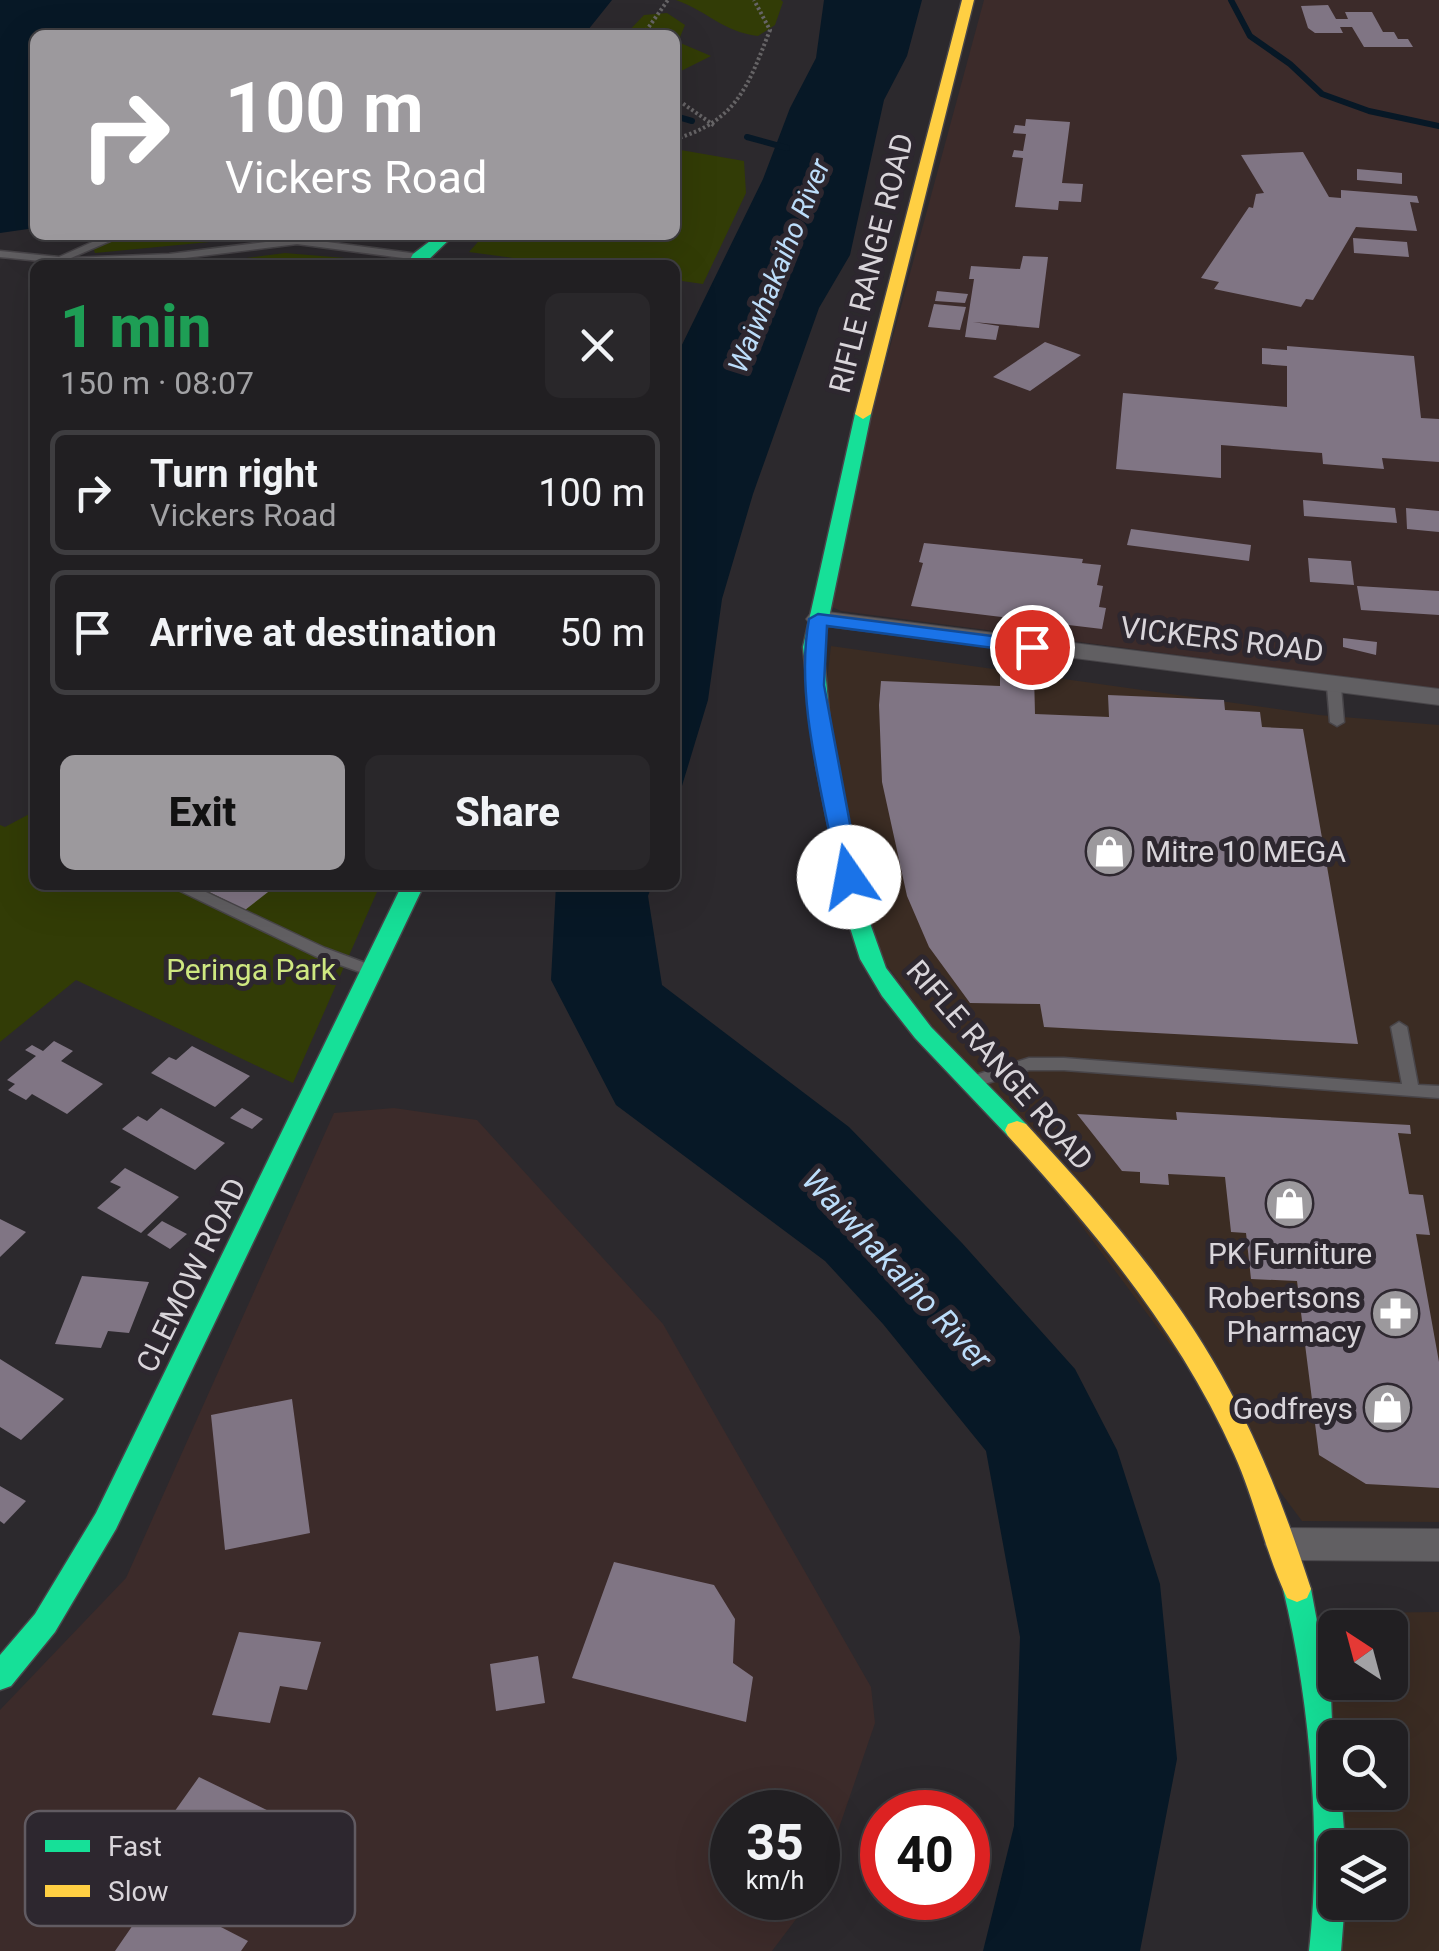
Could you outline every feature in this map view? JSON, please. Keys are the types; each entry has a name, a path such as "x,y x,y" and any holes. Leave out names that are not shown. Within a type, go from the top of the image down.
{"street":[{"name":"RIFLE RANGE ROAD","path":"968,0 845,486 818,619 814,685 842,847 862,936 875,968 895,997 1122,1247 1163,1300 1208,1370 1245,1440 1284,1544 1310,1638 1331,1826 1325,1951"},
{"path":"418,260 441,240"},
{"name":"VICKERS ROAD","path":"818,619 1334,687 1439,697"},
{"name":"CLEMOW ROAD","path":"0,1678 45,1623 106,1521 411,890"},
{"path":"1284,1544 1439,1545"}],"lane":[{"path":"59,259 102,240"},
{"path":"116,260 169,257 284,240"},
{"path":"308,240 412,260"},
{"path":"0,254 66,260"},
{"path":"1334,687 1337,722"},
{"path":"190,890 320,952 371,971"},
{"path":"1399,1028 1412,1090"},
{"path":"971,1082 1029,1064 1064,1064 1439,1092"}],"path":[{"path":"647,30 668,0"},
{"path":"680,137 715,126 749,82 770,30 754,0"},
{"path":"680,102 715,126"}],"shaded area":[{"path":"984,0 1439,0 1439,689 841,611 821,602"},
{"path":"831,646 1319,715 1439,725 1439,1522 1302,1521 871,944 821,731"},
{"path":"394,1108 477,1120 663,1324 871,1687 875,1723 840,1825 840,1790 710,1790 710,1920 795,1920 772,1951 0,1951 0,1710 126,1578 334,1113"},
{"path":"1408,1612 1439,1612 1439,1951 1328,1951 1328,1920 1408,1920 1408,1830 1329,1830 1329,1810 1408,1810 1408,1720 1329,1720 1330,1700 1408,1700"}],"green space":[{"path":"676,0 783,2 775,25 758,36 734,30"},
{"path":"667,13 685,25 680,37 680,30 630,30 644,15"},
{"path":"680,43 711,56 680,72"},
{"path":"680,150 744,161 746,193 703,284 680,281 680,260 528,260 469,252 480,240 680,240"},
{"path":"114,240 230,240 95,253 93,247"},
{"path":"285,253 350,260 231,260"},
{"name":"Peringa Park","path":"30,814 30,890 378,890 293,1083 76,980 0,1042 0,825 5,827"}],"water":[{"path":"0,0 612,0 588,30 30,30 30,229 0,233"},
{"name":"Waiwhakaiho River","path":"824,0 922,0 907,56 884,100 850,255 819,308 753,494 722,599 708,700 680,792 680,349 763,179 790,108 816,58"},
{"name":"Waiwhakaiho River","path":"556,890 650,890 662,985 849,1127 962,1243 1075,1369 1117,1450 1160,1584 1177,1759 1140,1951 983,1951 1014,1826 1020,1637 986,1451 883,1324 825,1261 616,1105 551,980"}],"building":[{"path":"1328,5 1336,19 1348,19 1345,12 1372,12 1383,32 1408,39 1413,47 1364,47 1352,27 1340,27 1343,33 1315,33 1308,28 1301,6"},
{"path":"1026,119 1070,122 1062,183 1083,184 1081,202 1059,201 1058,210 1015,207 1023,158 1012,157 1014,150 1023,151 1026,134 1013,133 1015,125 1025,126"},
{"path":"1303,152 1329,197 1341,198 1341,190 1417,196 1419,203 1410,202 1417,231 1356,227 1313,300 1306,299 1301,307 1214,289 1219,282 1201,278 1249,207 1253,208 1256,194 1264,193 1241,155"},
{"path":"1357,169 1402,173 1402,184 1357,180"},
{"path":"1353,238 1407,242 1409,257 1354,253"},
{"path":"1023,256 1048,257 1039,328 973,322 999,326 996,340 965,337 974,279 969,279 971,266 1020,269"},
{"path":"937,291 968,294 965,303 935,301"},
{"path":"934,304 966,307 960,330 928,327"},
{"path":"1045,342 1081,355 1030,391 993,377"},
{"path":"1287,346 1414,356 1421,418 1439,419 1439,462 1382,458 1384,469 1323,464 1322,453 1221,445 1221,478 1116,469 1123,393 1287,407 1287,366 1262,364 1262,348 1287,350"},
{"path":"1303,500 1395,508 1397,523 1304,516"},
{"path":"1406,508 1439,511 1439,532 1407,529"},
{"path":"1131,529 1251,545 1249,561 1127,545"},
{"path":"924,543 1083,559 1082,563 1101,565 1097,585 1103,586 1099,607 1106,608 1102,629 911,606 923,563 919,562"},
{"path":"1308,558 1351,561 1354,585 1310,582"},
{"path":"1357,586 1439,591 1439,615 1361,610"},
{"path":"1343,638 1377,642 1376,655 1343,647"},
{"name":"Mitre 10 MEGA","path":"1000,673 1034,674 1035,714 1109,717 1108,695 1224,700 1225,710 1260,712 1262,727 1303,729 1358,1044 1044,1027 1040,1004 970,1003 929,947 907,896 882,782 881,681 1000,686"},
{"path":"205,890 271,890 245,910"},
{"path":"54,1041 73,1051 61,1061 103,1084 67,1114 32,1094 26,1100 8,1090 15,1084 7,1080 36,1056 25,1050 32,1045 43,1051"},
{"path":"192,1046 250,1076 215,1107 151,1073 169,1057 176,1060"},
{"path":"161,1108 225,1143 195,1170 122,1129 138,1116 147,1121"},
{"path":"242,1108 263,1119 252,1129 230,1118"},
{"path":"1176,1112 1410,1125 1411,1134 1398,1133 1409,1194 1423,1195 1430,1235 1416,1234 1439,1362 1439,1488 1366,1484 1319,1455 1297,1281 1251,1279 1246,1233 1231,1232 1225,1177 1168,1174 1169,1185 1140,1183 1140,1172 1122,1171 1077,1114 1177,1120"},
{"path":"125,1168 179,1197 141,1233 97,1208 121,1187 110,1182"},
{"path":"0,1219 26,1232 0,1257"},
{"path":"162,1221 187,1234 170,1249 147,1235"},
{"path":"82,1276 149,1282 129,1333 108,1331 101,1348 55,1344"},
{"path":"0,1359 64,1399 21,1440 0,1427"},
{"path":"292,1399 310,1533 225,1550 211,1415"},
{"path":"0,1486 26,1501 4,1524 0,1521"},
{"path":"614,1562 714,1585 735,1619 733,1663 753,1677 746,1722 572,1678"},
{"path":"239,1632 321,1642 307,1690 280,1686 270,1723 212,1715"},
{"path":"538,1656 545,1703 496,1711 490,1664"},
{"path":"199,1777 269,1811 175,1811"},
{"path":"132,1926 219,1926 248,1941 241,1951 115,1951"}],"waterway":[{"path":"1231,0 1250,36 1290,64 1322,94 1369,111 1439,126"},
{"path":"680,117 692,121"},
{"path":"747,137 787,148"}],"traffic: fast":[{"path":"417,260 440,240"},
{"path":"863,414 813,647 826,765 857,915 871,959 890,991 923,1033 1017,1130"},
{"path":"0,1677 45,1623 106,1521 411,890"},
{"path":"1297,1589 1314,1679 1328,1815 1330,1897 1325,1951"}],"traffic: slow":[{"path":"863,414 968,0"},
{"path":"1017,1130 1111,1237 1187,1341 1220,1396 1248,1455 1297,1589"}],"place":[{"name":"Mitre 10 MEGA","path":"1110,851"},
{"name":"PK Furniture","path":"1290,1204"},
{"name":"Robertsons Pharmacy","path":"1396,1314"},
{"name":"Godfreys","path":"1388,1408"}],"route":[{"path":"849,877 814,685 818,619 1032,647"}]}
